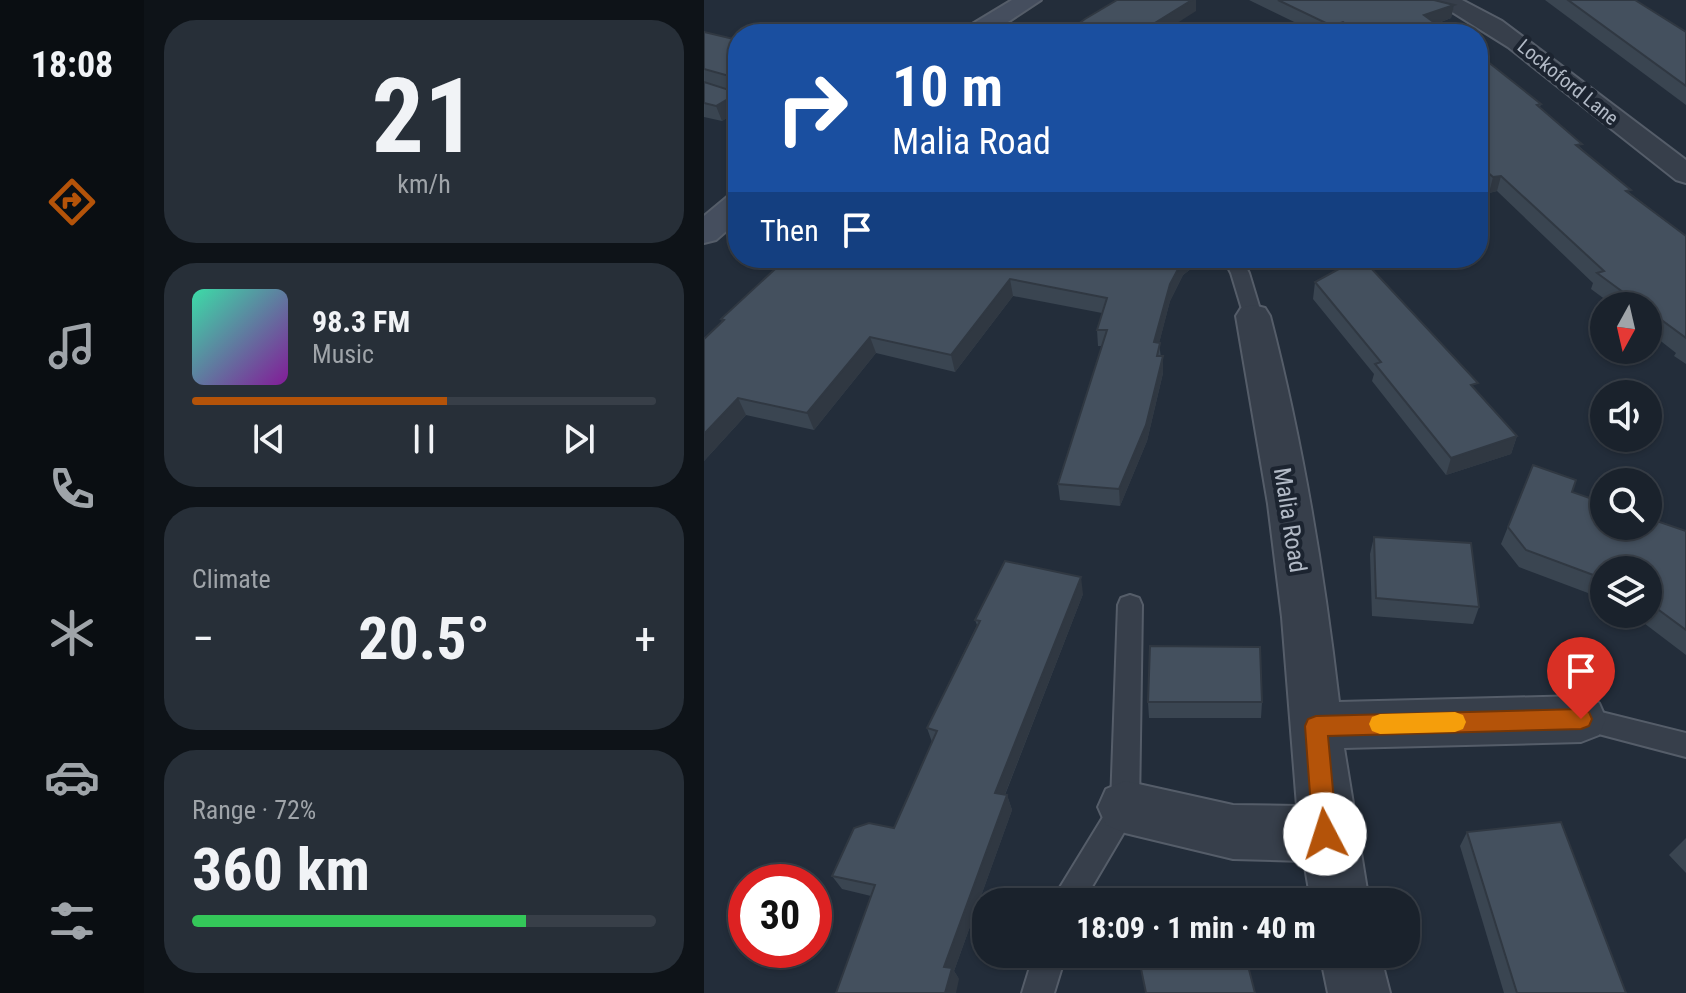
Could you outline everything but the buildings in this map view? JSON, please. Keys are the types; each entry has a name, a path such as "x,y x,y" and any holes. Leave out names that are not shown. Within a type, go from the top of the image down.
{"main road":[{"path":"989,24 1029,0"},
{"path":"704,233 728,213"}],"street":[{"name":"Lockoford Lane","path":"1444,0 1494,25 1539,57 1629,132 1686,174"},
{"name":"Malia Road","path":"1253,316 1267,372 1304,615 1325,834 1337,888"},
{"path":"1316,726 1581,719"},
{"path":"1125,807 1233,832 1325,834"},
{"path":"1353,968 1359,993"}],"lane":[{"path":"1237,268 1253,316"},
{"path":"1075,888 1125,807 1130,605"},
{"path":"1581,719 1686,745"},
{"path":"1038,993 1046,968"}],"slow traffic":[{"path":"1380,724 1455,722"}],"route":[{"path":"1325,834 1316,726 1581,719"}]}
